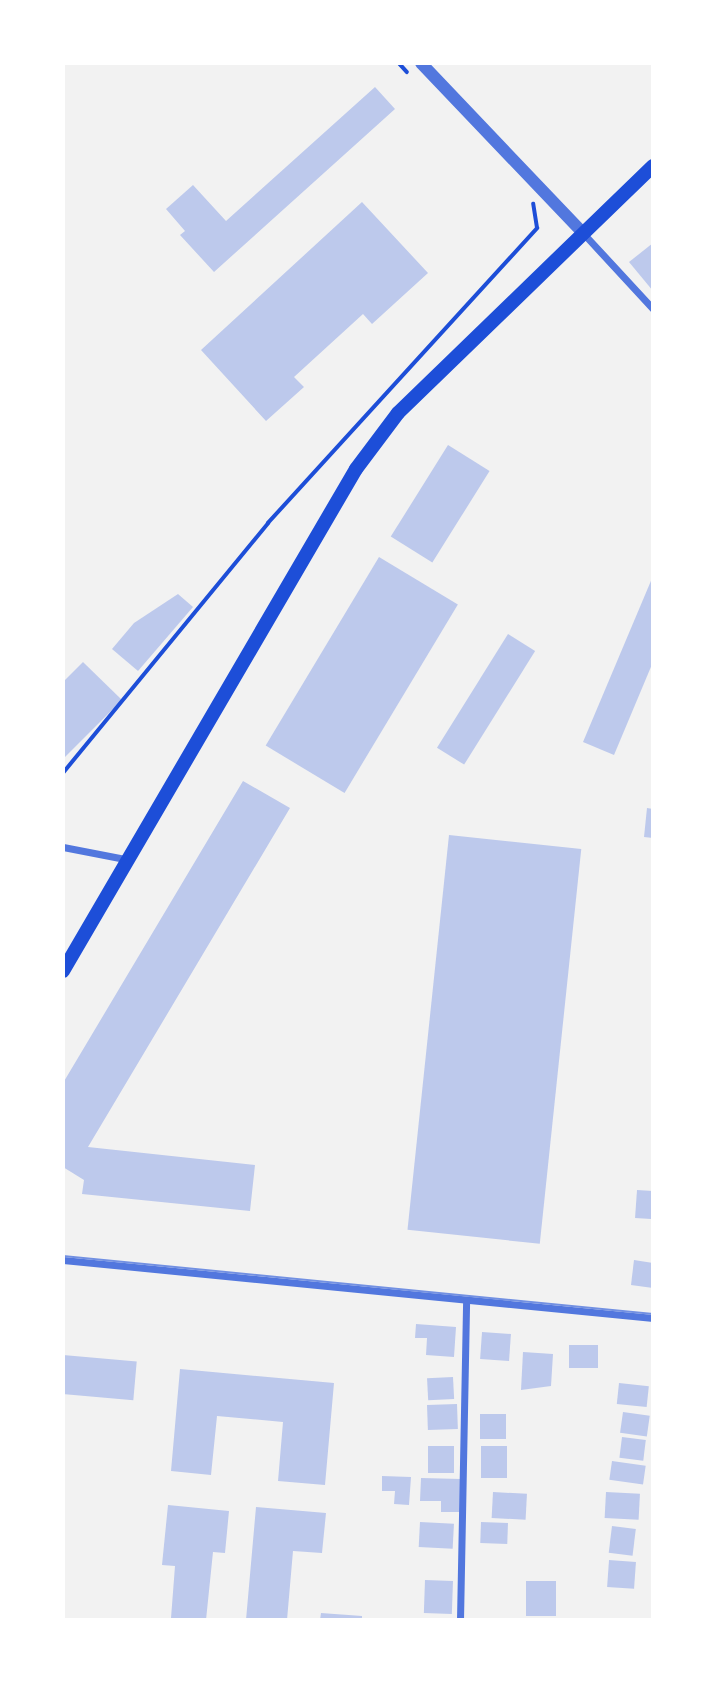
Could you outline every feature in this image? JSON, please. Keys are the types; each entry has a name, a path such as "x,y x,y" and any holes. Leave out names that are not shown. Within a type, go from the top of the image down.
{"main road":[{"path":"63,971 125,859 356,469 398,413 653,166"}],"street":[{"path":"421,63 653,309"},
{"path":"63,847 125,859"},
{"path":"63,1260 653,1318"},
{"path":"460,1620 466,1300"}],"path":[{"path":"399,63 408,73"},
{"path":"63,773 268,523 537,228 534,204 524,194"}],"building":[{"path":"375,87 395,109 214,272 180,235 185,231 166,209 193,185 226,221"},
{"path":"362,202 428,273 372,324 363,314 294,377 304,387 266,421 201,350"},
{"path":"653,243 653,291 629,262"},
{"path":"448,445 490,471 432,563 391,537"},
{"path":"379,557 458,604 345,793 266,746"},
{"path":"653,576 653,662 614,755 583,742"},
{"path":"178,594 193,607 138,671 112,649 134,623"},
{"path":"508,634 535,651 464,765 437,748"},
{"path":"83,662 122,700 63,759 63,682"},
{"path":"243,781 290,808 88,1147 255,1165 250,1211 82,1194 84,1180 63,1167 63,1083"},
{"path":"647,808 653,809 653,838 644,837"},
{"path":"449,835 581,849 540,1244 408,1230"},
{"path":"637,1190 653,1191 651,1219 635,1218"},
{"path":"634,1260 653,1263 653,1288 631,1285"},
{"path":"416,1324 456,1327 454,1357 426,1355 427,1338 415,1338"},
{"path":"482,1332 511,1334 509,1361 480,1359"},
{"path":"569,1345 598,1345 598,1368 569,1368"},
{"path":"523,1352 553,1354 551,1386 521,1390"},
{"path":"63,1355 137,1361 133,1400 63,1394"},
{"path":"180,1369 334,1383 325,1485 278,1481 283,1422 217,1416 211,1475 171,1471"},
{"path":"453,1377 454,1399 428,1400 427,1378"},
{"path":"619,1383 649,1386 647,1407 617,1404"},
{"path":"457,1404 458,1429 428,1430 427,1405"},
{"path":"623,1412 650,1416 647,1437 620,1433"},
{"path":"480,1414 506,1414 506,1439 480,1439"},
{"path":"622,1437 646,1440 643,1461 619,1458"},
{"path":"428,1446 454,1446 454,1473 428,1473"},
{"path":"481,1446 507,1446 507,1478 481,1478"},
{"path":"612,1461 646,1466 643,1485 609,1480"},
{"path":"382,1476 411,1477 409,1505 394,1504 395,1491 382,1491"},
{"path":"421,1478 461,1479 460,1512 441,1512 441,1501 420,1501"},
{"path":"493,1492 527,1494 526,1520 492,1518"},
{"path":"606,1492 640,1494 639,1520 605,1518"},
{"path":"168,1505 229,1511 225,1553 213,1552 206,1620 171,1618 175,1566 162,1565"},
{"path":"256,1507 326,1513 322,1553 293,1551 287,1620 246,1620"},
{"path":"420,1522 454,1524 453,1549 419,1547"},
{"path":"481,1522 508,1523 507,1544 480,1543"},
{"path":"612,1526 636,1529 633,1556 609,1553"},
{"path":"609,1560 636,1562 634,1589 607,1587"},
{"path":"425,1580 453,1581 452,1614 424,1613"},
{"path":"526,1581 556,1581 556,1616 526,1616"},
{"path":"321,1613 362,1616 362,1620 320,1620"}],"tram line":[{"path":"63,1256 653,1314"}]}
